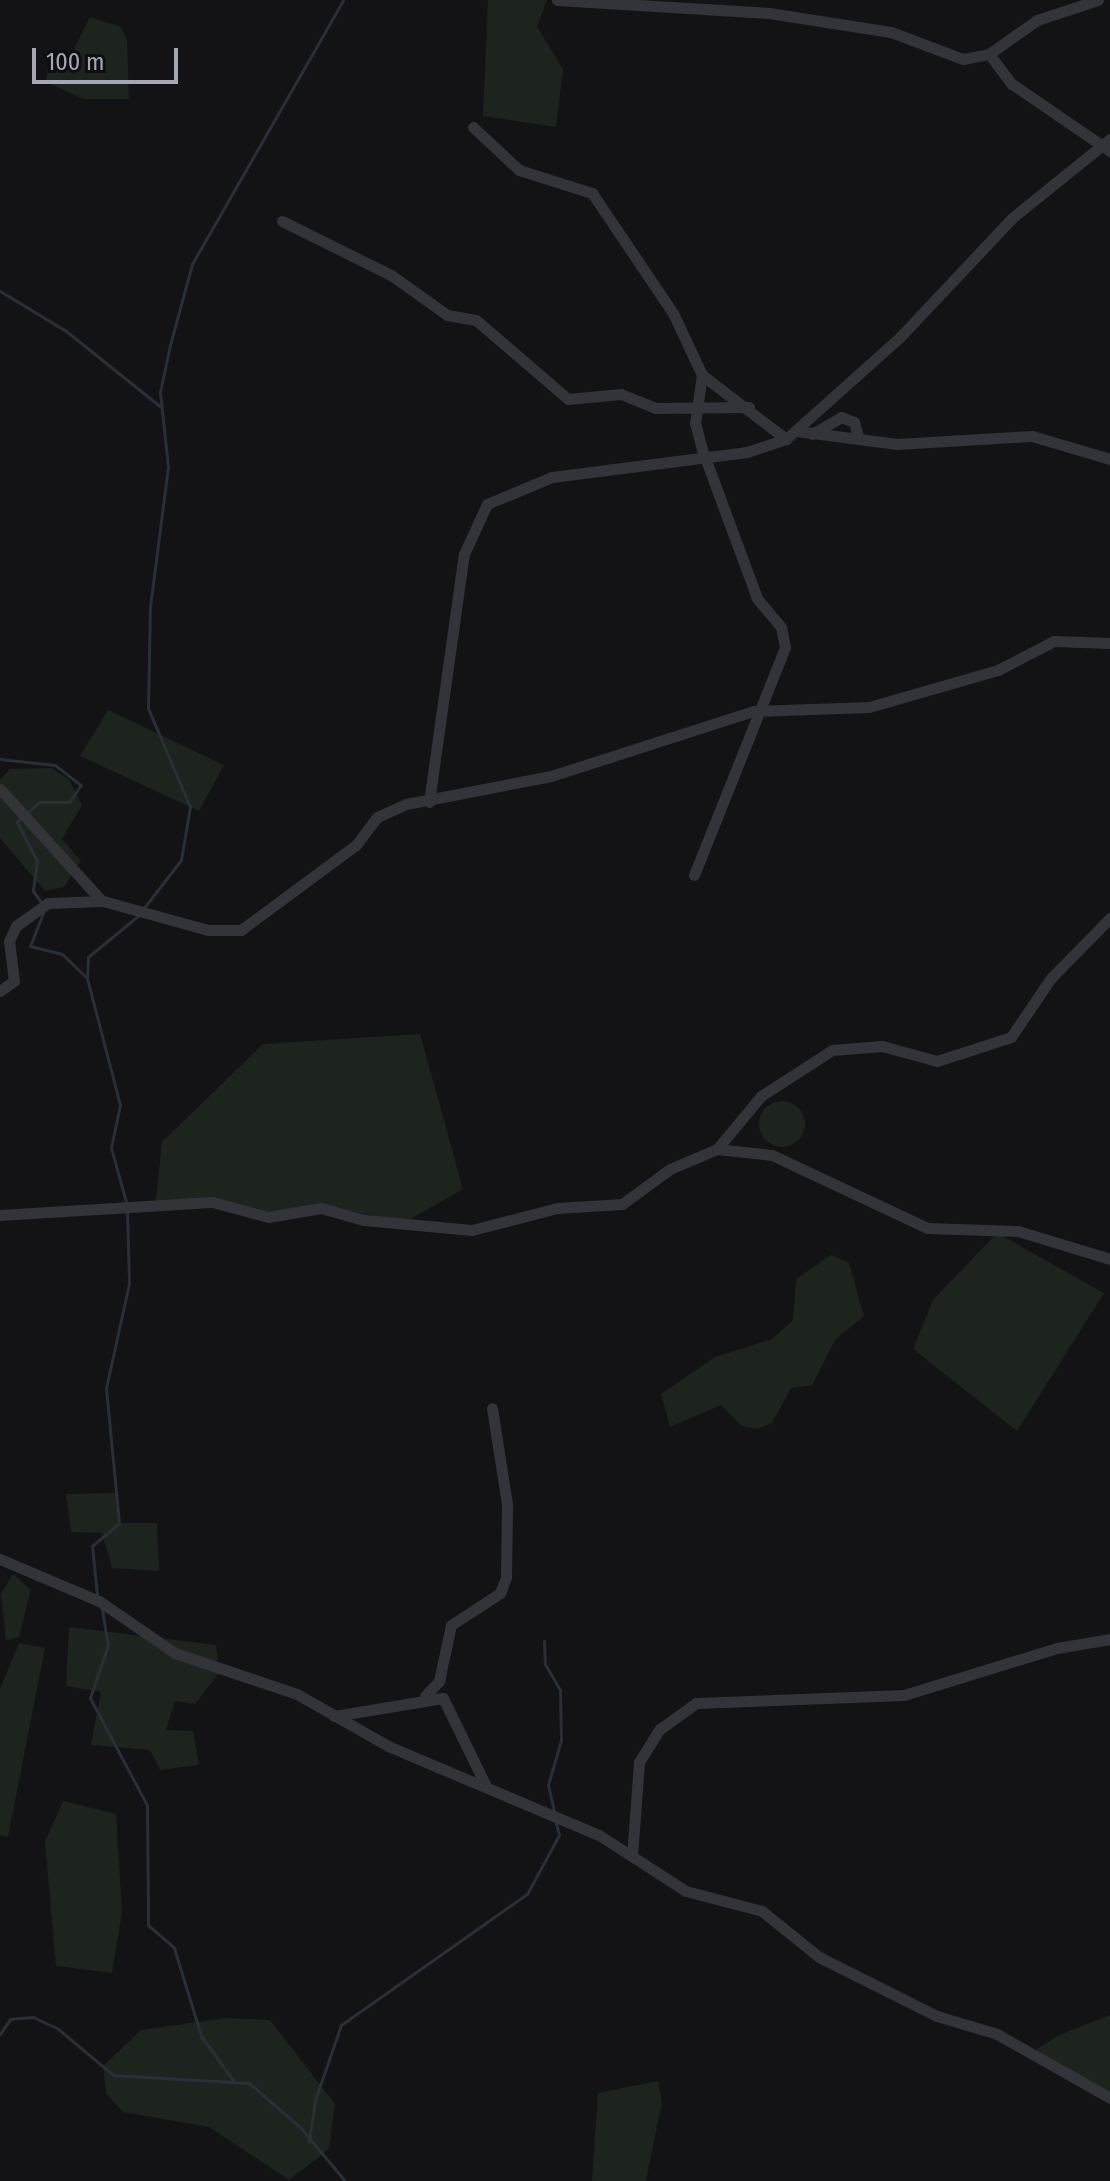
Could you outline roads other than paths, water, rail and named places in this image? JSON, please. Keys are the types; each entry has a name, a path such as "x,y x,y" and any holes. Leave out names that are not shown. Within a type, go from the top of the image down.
{"street":[{"path":"557,0 769,13 891,32 963,59 989,54 1037,20 1098,0"},
{"path":"429,802 464,554 487,504 552,477 707,458 786,439 900,337 1012,218 1108,144 1012,84 989,54"},
{"path":"473,127 519,170 592,193 673,313 702,375 749,407 786,439"},
{"path":"282,221 391,275 447,315 476,320 568,399 621,394 655,408 749,407"},
{"path":"694,875 765,711 784,642 757,598 707,458 697,409 702,375"},
{"path":"812,434 841,417 854,422 858,436"},
{"path":"797,431 858,436 897,444 1032,436 1110,459"},
{"path":"0,991 14,981 9,941 16,926 48,903 103,901 208,930 241,930 356,845 377,817 429,802 450,790 551,776 765,711 869,707 998,670 1042,643 1110,643"},
{"path":"0,789 103,901"},
{"path":"0,1215 212,1202 268,1217 321,1208 364,1220 485,1229 557,1208 622,1204 670,1169 717,1149 761,1096 832,1050 882,1046 937,1061 1011,1037 1051,978 1110,918"},
{"path":"717,1149 772,1155 927,1228 1018,1231 1110,1259"},
{"path":"425,1696 439,1681 451,1625 500,1593 506,1577 507,1504 492,1408"},
{"path":"0,1559 99,1601 175,1653 297,1694 334,1716 632,1856 686,1891 762,1911 819,1957 945,2019 997,2034 1110,2098"},
{"path":"632,1856 639,1762 660,1729 696,1703 904,1695 1057,1648 1110,1639"},
{"path":"334,1716 425,1696 450,1703 490,1791"}],"waterway":[{"path":"143,909 181,860 190,807 148,708 150,607 168,467 160,392 170,345 192,264 343,0"},
{"path":"0,291 66,331 161,407"},
{"path":"0,759 55,765 81,785 69,802 39,802 17,822 37,861 33,891 41,902"},
{"path":"45,908 30,946 62,954 85,976"},
{"path":"126,1202 111,1148 120,1105 87,978 88,957 139,915"},
{"path":"97,1595 92,1546 119,1523 106,1388 129,1283 127,1210"},
{"path":"102,1609 108,1645 90,1698 147,1805 148,1925 174,1948 201,2036 233,2080"},
{"path":"544,1641 545,1664 560,1690 561,1740 548,1785 554,1811"},
{"path":"309,2142 315,2100 341,2025 527,1894 559,1835 556,1823"},
{"path":"0,2034 10,2019 33,2017 57,2028 113,2075 249,2083 300,2127 345,2181"}]}
